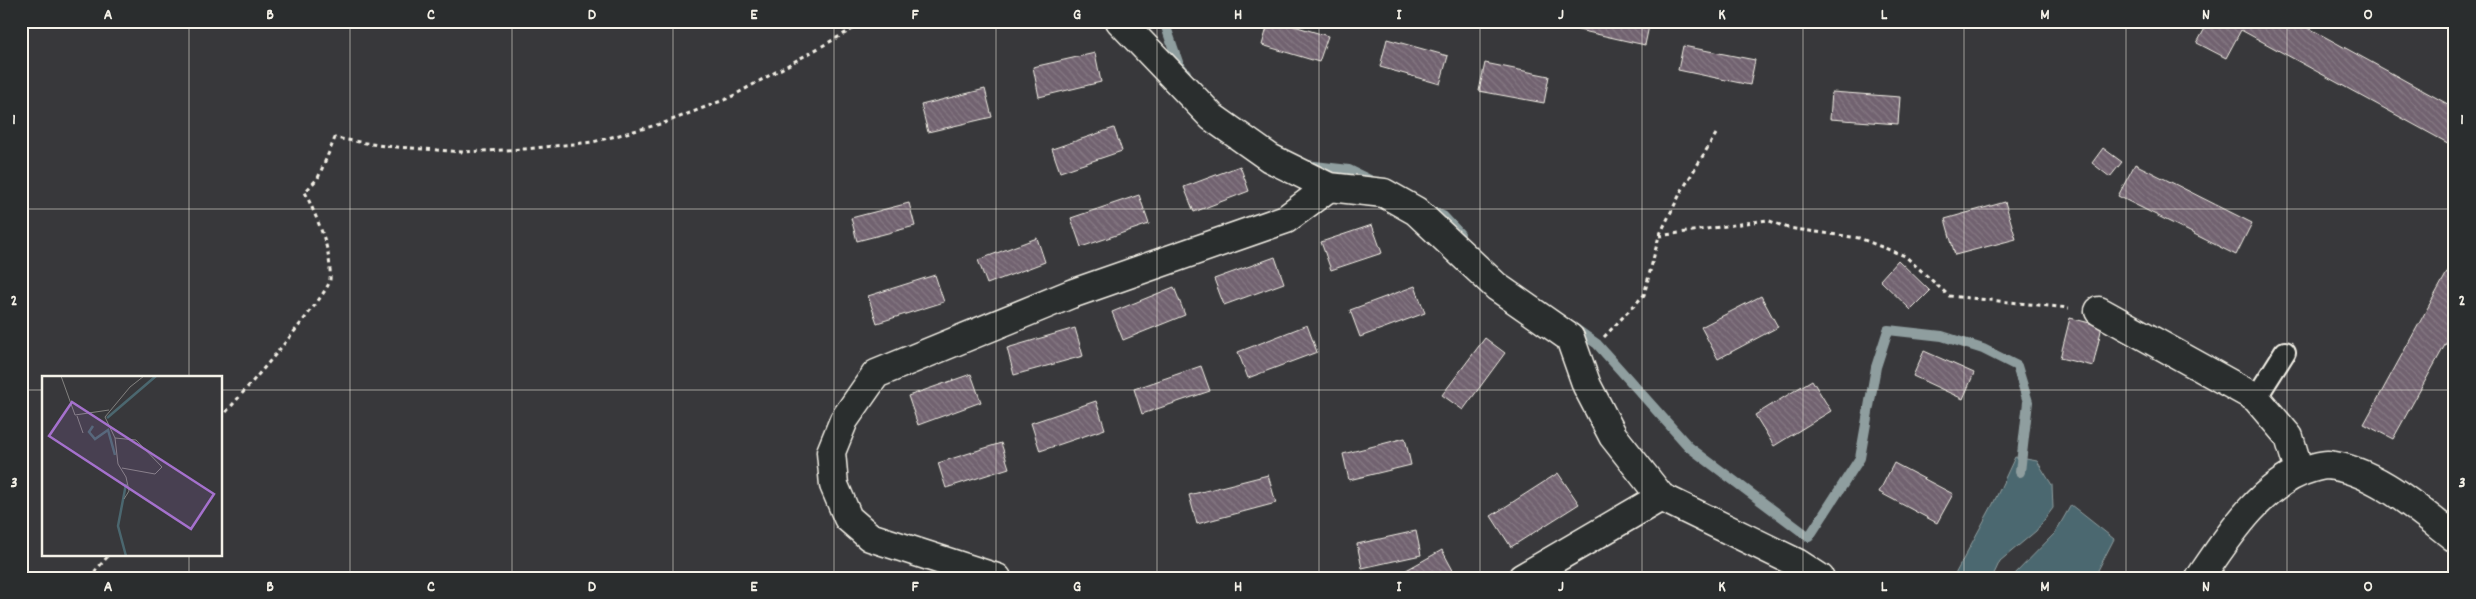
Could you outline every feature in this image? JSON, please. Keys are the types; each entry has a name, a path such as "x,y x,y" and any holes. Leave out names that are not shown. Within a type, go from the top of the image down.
{"street":[{"path":"1120,21 1212,117 1270,158 1329,187 1384,193 1416,211 1498,287 1570,338 1587,386 1613,436 1661,497 1797,563 1820,578"},
{"path":"998,578 870,537 848,518 834,485 831,452 844,420 876,374 1071,294 1286,219 1329,187"},
{"path":"2099,310 2256,398 2289,437 2299,472"},
{"path":"2200,578 2228,537 2279,482 2299,472 2325,465 2354,472 2393,491 2455,538"},
{"path":"1522,578 1661,497"}],"lane":[{"path":"2256,398 2285,352"}],"path":[{"path":"222,417 314,306 330,281 327,249 305,192 318,178 335,138 384,146 463,152 525,149 593,142 664,124 729,98 867,21"},
{"path":"1579,363 1644,295 1659,236 1681,192 1716,134"},
{"path":"1659,236 1767,220 1788,228 1860,238 1905,256 1949,296 2099,310"},
{"path":"89,578 108,556"}],"water":[{"path":"2015,457 2037,461 2052,485 2053,508 2036,531 2000,561 1992,578 1953,578 1993,504"},
{"path":"2071,505 2114,539 2094,578 2011,578 2055,533"}],"building":[{"path":"1269,21 1277,21 1328,36 1319,62 1262,45"},
{"path":"1576,21 1650,21 1645,45 1574,29"},
{"path":"2209,21 2296,21 2455,108 2455,147 2241,30 2226,58 2197,43"},
{"path":"1387,39 1448,56 1440,84 1380,67"},
{"path":"1683,46 1755,60 1750,85 1678,70"},
{"path":"1095,53 1101,82 1039,97 1033,67"},
{"path":"1485,63 1549,76 1544,103 1479,91"},
{"path":"985,89 992,117 928,132 921,105"},
{"path":"1832,92 1900,97 1898,124 1830,119"},
{"path":"1114,128 1122,151 1060,172 1052,149"},
{"path":"2103,148 2122,162 2110,177 2092,163"},
{"path":"2135,164 2252,223 2236,255 2118,196"},
{"path":"1240,166 1249,191 1194,212 1184,187"},
{"path":"1139,195 1149,224 1081,247 1071,218"},
{"path":"2005,202 2016,239 1955,255 1945,219"},
{"path":"909,203 915,226 857,241 851,218"},
{"path":"1372,225 1382,253 1331,270 1321,242"},
{"path":"1037,238 1045,262 987,284 978,260"},
{"path":"1275,257 1284,283 1224,305 1214,279"},
{"path":"2455,258 2455,327 2393,439 2364,424"},
{"path":"1898,260 1930,291 1911,310 1880,280"},
{"path":"935,275 944,302 877,323 868,296"},
{"path":"1415,286 1425,313 1360,337 1350,310"},
{"path":"1174,287 1185,315 1123,340 1112,312"},
{"path":"1761,296 1778,327 1718,359 1701,327"},
{"path":"2070,318 2102,326 2093,366 2060,358"},
{"path":"1307,325 1317,352 1248,378 1238,352"},
{"path":"1075,328 1083,356 1014,375 1007,348"},
{"path":"1485,338 1505,353 1463,410 1442,395"},
{"path":"1924,351 1974,373 1963,399 1913,376"},
{"path":"1201,366 1210,391 1142,414 1134,389"},
{"path":"971,374 981,402 918,425 908,396"},
{"path":"1812,380 1831,411 1774,446 1755,415"},
{"path":"1096,401 1105,429 1040,451 1031,423"},
{"path":"1405,438 1411,465 1349,480 1343,454"},
{"path":"1001,443 1009,468 946,488 938,463"},
{"path":"1894,463 1953,494 1937,523 1879,492"},
{"path":"1558,473 1579,504 1511,547 1491,516"},
{"path":"1268,475 1276,503 1197,524 1189,495"},
{"path":"1416,531 1421,555 1362,568 1357,544"},
{"path":"1442,550 1456,576 1452,578 1392,578"}],"waterway":[{"path":"1164,21 1179,65 1186,73"},
{"path":"1306,165 1349,170 1376,183"},
{"path":"1429,210 1443,216 1460,234"},
{"path":"1573,327 1597,344 1689,447 1809,537 1860,458 1876,367 1888,330 1942,336 1983,349 2017,366 2028,402 2020,472"}]}
